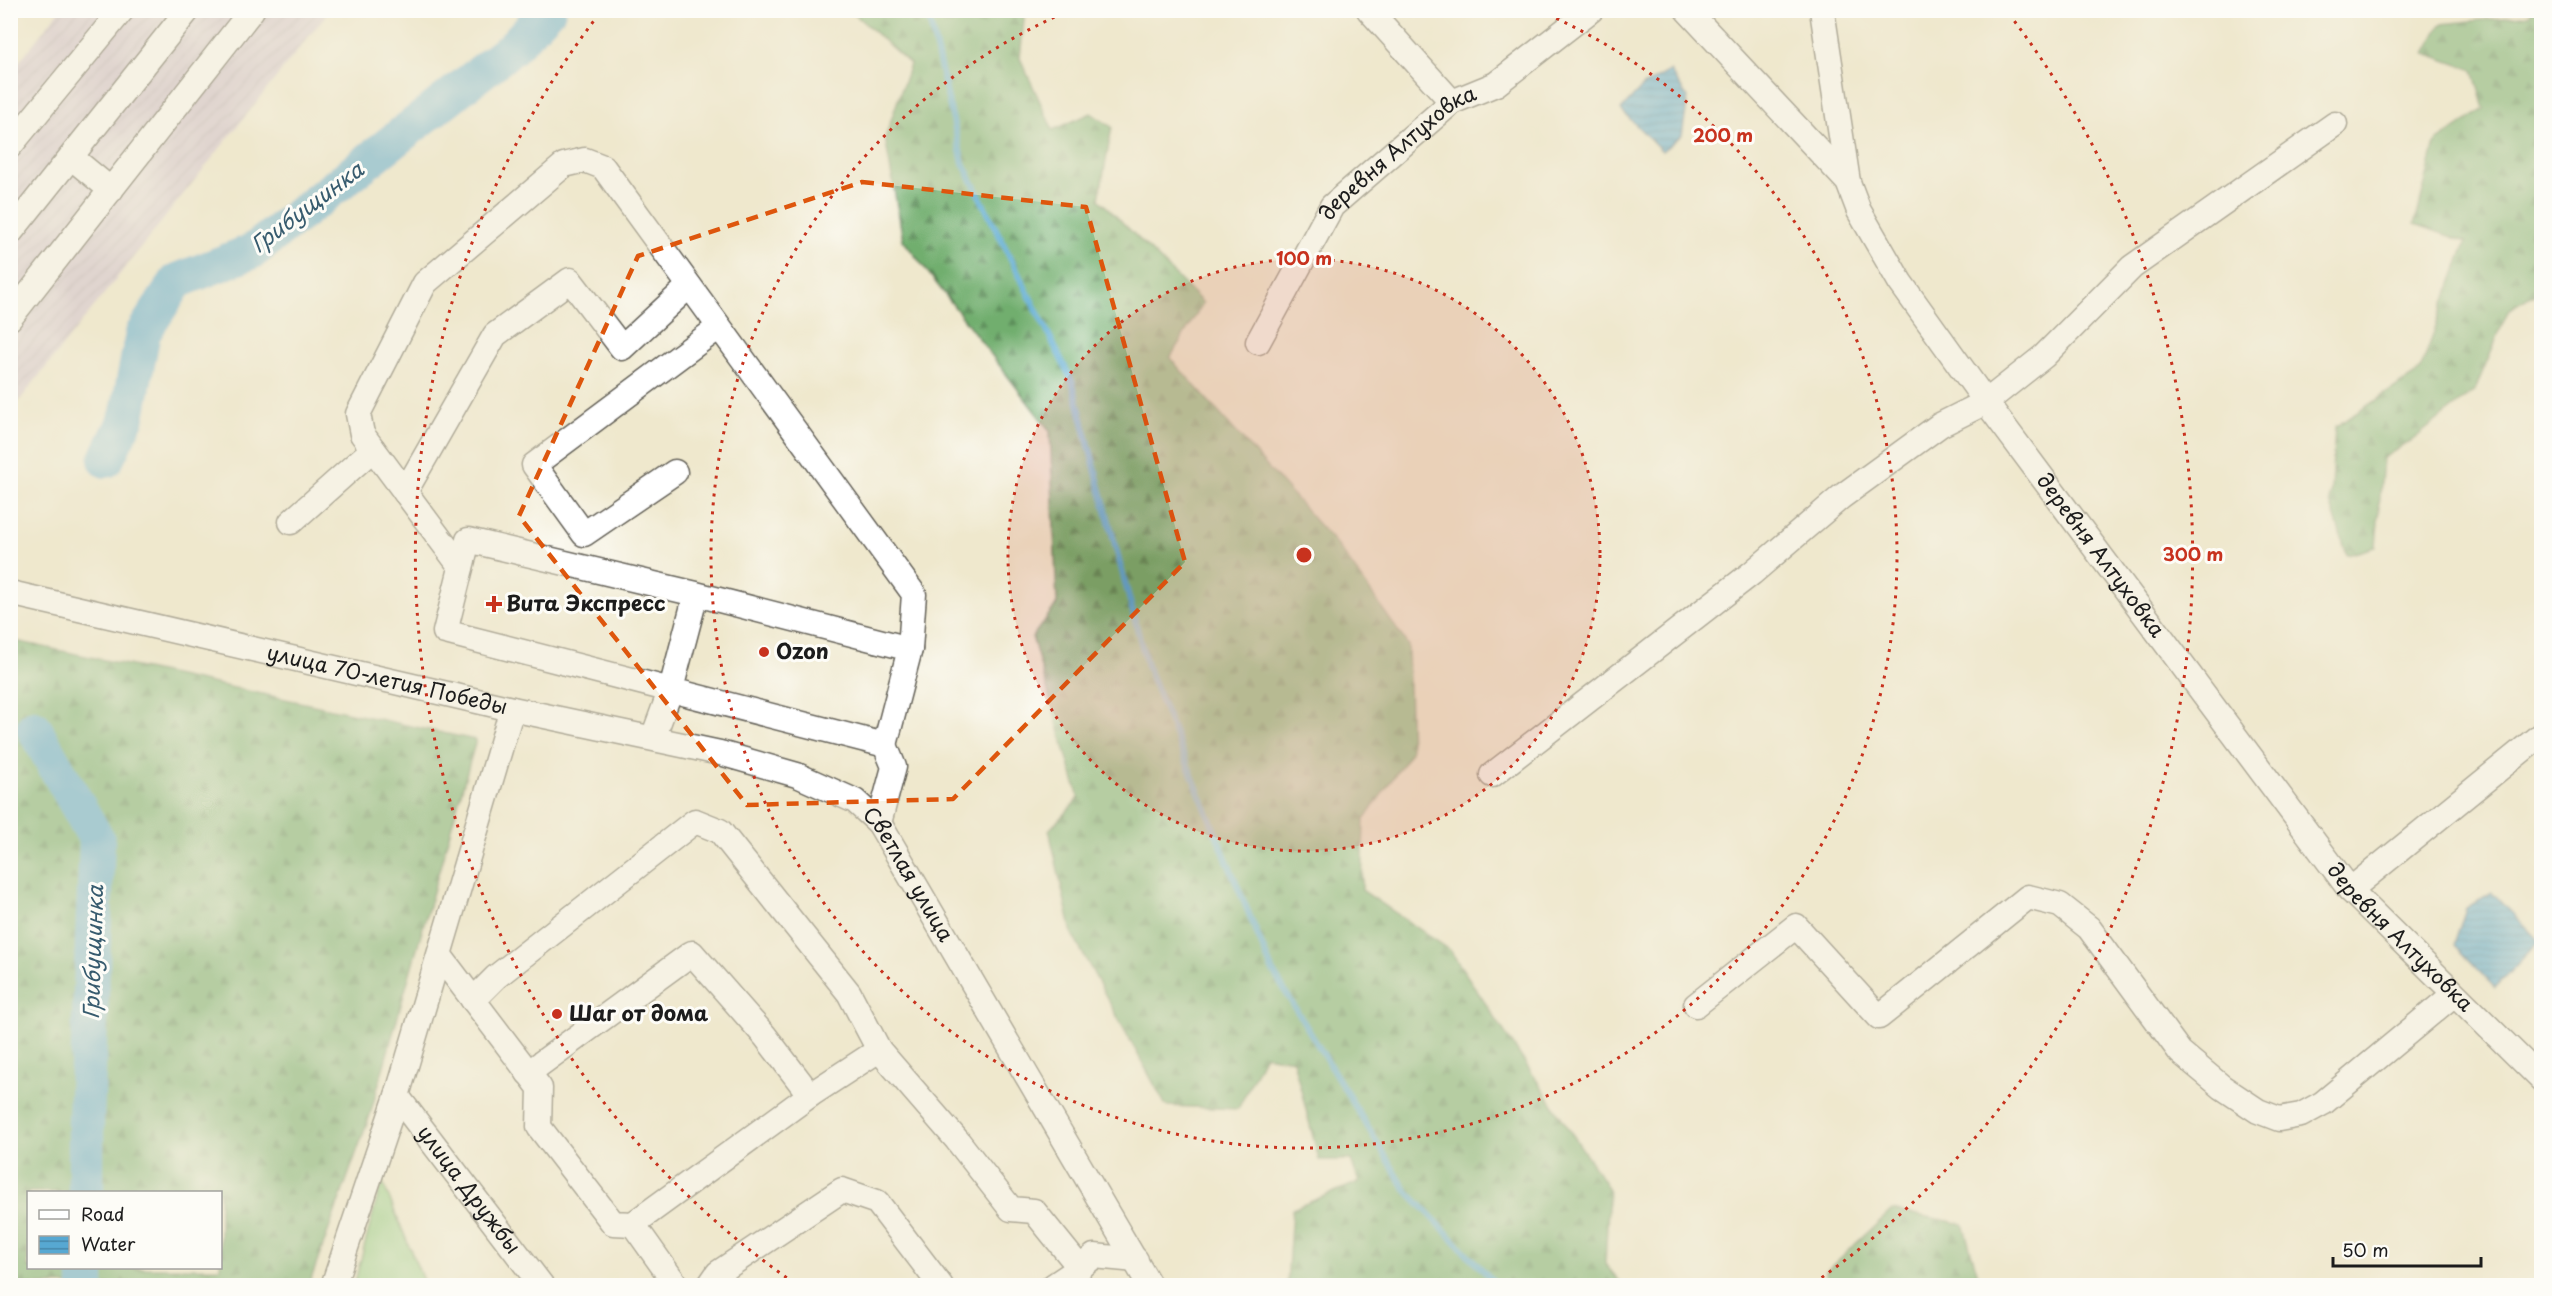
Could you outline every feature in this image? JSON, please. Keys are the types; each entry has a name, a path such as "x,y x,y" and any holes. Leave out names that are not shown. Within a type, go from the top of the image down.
{"street":[{"path":"10,146 122,10"},
{"path":"10,233 188,10"},
{"path":"10,318 252,10"},
{"path":"1369,10 1452,102"},
{"name":"деревня Алтуховка","path":"1258,342 1332,206 1452,102 1496,84 1591,10"},
{"name":"деревня Алтуховка","path":"1687,10 1848,182 1859,211 1900,282 1986,402 2350,890 2453,995 2541,1080"},
{"path":"1822,10 1848,182"},
{"path":"1492,775 1752,573 1841,497 1940,425 1986,402 2043,356 2132,267 2335,124"},
{"path":"71,157 111,190"},
{"path":"461,567 362,434 358,414 424,283 564,165 585,160 603,167 914,594 910,649 885,745 894,766 879,823"},
{"path":"405,492 495,335 570,280 622,348 689,286"},
{"path":"675,472 584,534 534,465 719,327"},
{"path":"291,522 373,448"},
{"path":"885,745 445,632 468,540 696,594 910,649"},
{"name":"улица 70-летия Победы","path":"10,593 512,709 397,1096 333,1286"},
{"path":"653,738 672,689 696,594"},
{"name":"Светлая улица","path":"512,709 720,753 797,776 855,801 879,823 1150,1286"},
{"path":"2350,890 2541,735"},
{"path":"473,1000 496,977 695,821 720,831 849,993 879,1050 957,1140 1011,1209 1034,1211 1080,1268"},
{"path":"1696,1005 1796,926 1879,1017 2028,897 2060,905 2089,928 2180,1052 2222,1087 2258,1111 2279,1119 2301,1115 2323,1103 2453,995"},
{"path":"528,1073 692,953 765,1036 810,1095"},
{"path":"440,956 540,1088 539,1127 613,1223 633,1224 810,1095 879,1050"},
{"name":"улица Дружбы","path":"397,1096 542,1286"},
{"path":"718,1281 842,1190 878,1202 941,1286"},
{"path":"633,1224 677,1286"},
{"path":"1053,1286 1094,1256 1136,1260"}],"highlighted area":[{"path":"862,182 1086,207 1185,562 953,799 747,805 519,516 638,256"}],"shaded area":[{"path":"59,11 329,11 11,411 11,72"}],"green space":[{"path":"839,11 1025,11 1020,58 1053,130 1091,113 1112,127 1099,199 1203,303 1170,358 1339,547 1408,645 1411,752 1364,820 1362,890 1450,950 1609,1189 1605,1264 1623,1285 1287,1285 1292,1209 1359,1182 1351,1160 1319,1160 1293,1060 1265,1055 1238,1109 1166,1106 1072,934 1049,830 1079,798 1032,637 1057,604 1050,431 903,240 885,138 910,64 852,12"},
{"path":"2531,11 2542,11 2541,290 2509,309 2475,390 2414,439 2383,458 2376,547 2347,555 2330,502 2335,427 2420,371 2466,242 2415,224 2435,143 2484,109 2473,70 2425,53 2441,24 2530,15"},
{"path":"11,640 476,740 370,1115 309,1285 11,1285"},
{"path":"382,1180 425,1285 354,1285"},
{"path":"1892,1210 1963,1224 1978,1275 1974,1285 1827,1285 1826,1271"}],"water":[{"path":"1670,71 1688,98 1682,135 1662,151 1621,110 1643,86"},
{"path":"2492,892 2539,941 2495,988 2454,945 2466,908"}],"waterway":[{"name":"Грибущинка","path":"106,460 127,417 143,333 177,281 253,251 512,48 548,10"},
{"path":"927,10 963,163 1072,381 1147,666 1272,970 1406,1190 1498,1286"},
{"name":"Грибущинка","path":"34,728 97,840 86,1120 86,1191"},
{"name":"Грибущинка","path":"86,1269 86,1286"}],"place":[{"name":"Вита Экспресс","path":"494,604"},
{"name":"Ozon","path":"764,652"},
{"name":"Шаг от дома","path":"557,1014"}]}
